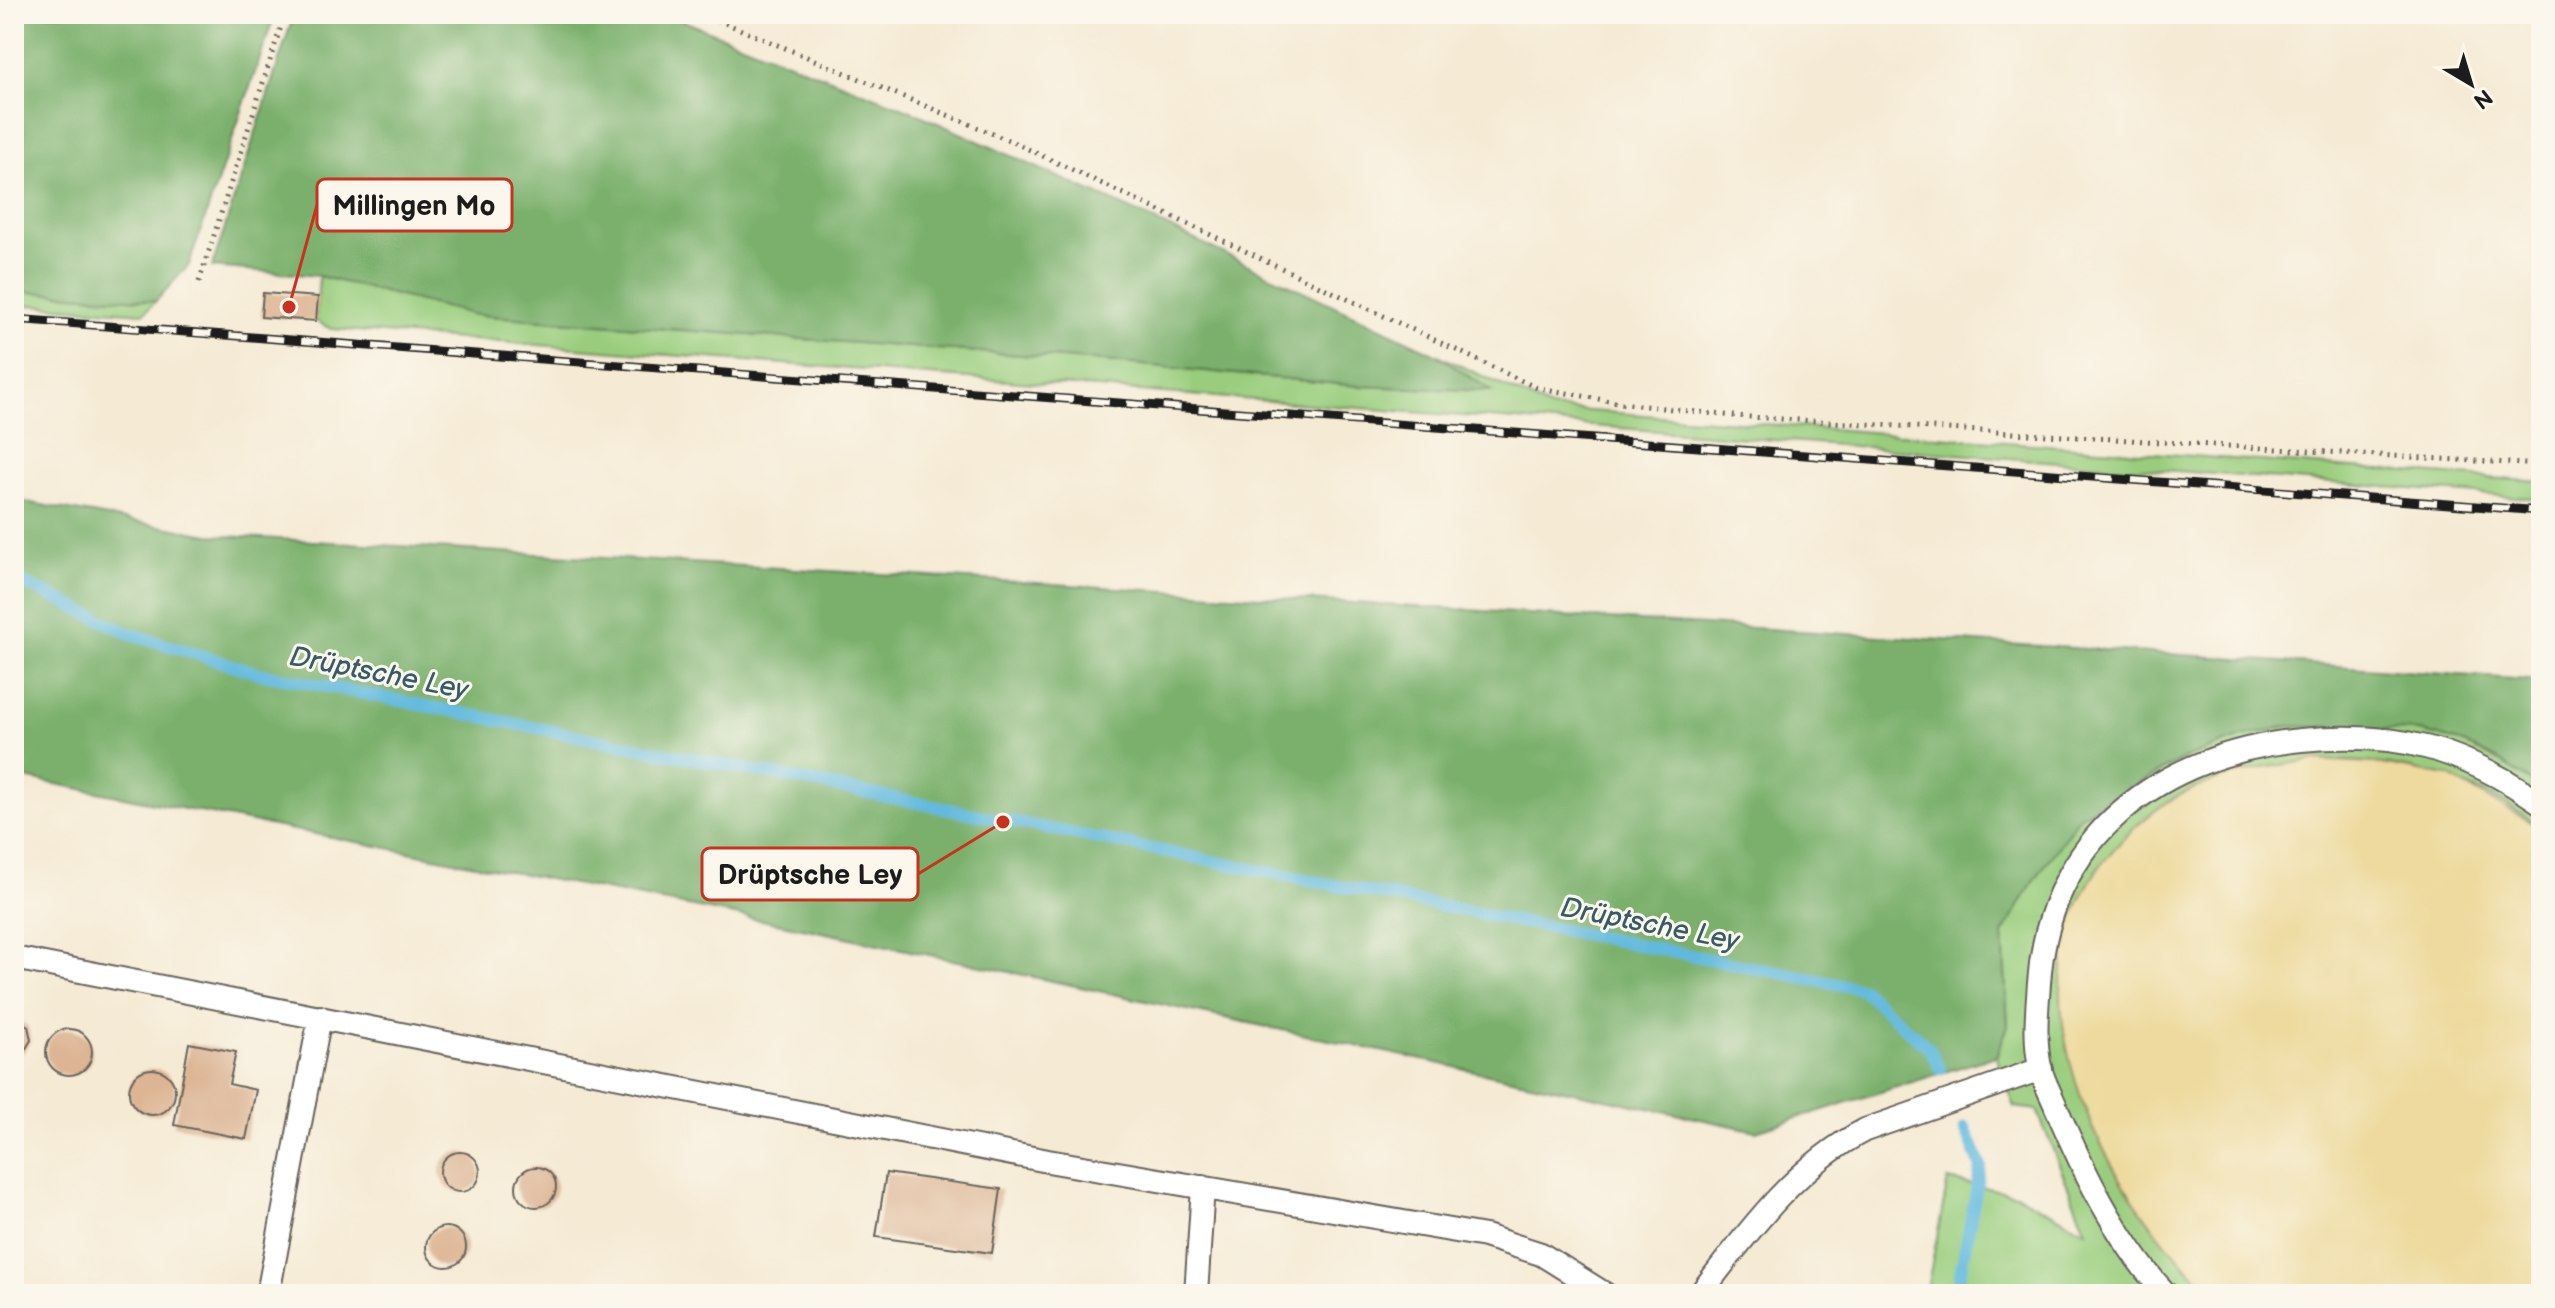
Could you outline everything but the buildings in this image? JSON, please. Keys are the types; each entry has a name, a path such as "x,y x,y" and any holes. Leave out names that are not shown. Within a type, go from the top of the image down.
{"lane":[{"path":"2166,1294 2145,1272 2070,1140 2041,1069 2036,1028 2045,931 2069,872 2100,830 2149,788 2204,762 2255,745 2346,736 2416,744 2455,754 2541,803"},
{"path":"14,958 1048,1161 1485,1236 1541,1254 1605,1294"},
{"path":"268,1294 320,1017"},
{"path":"1700,1294 1744,1237 1810,1165 1840,1143 1865,1130 2041,1069"},
{"path":"1196,1294 1203,1187"}],"path":[{"path":"199,282 285,14"},
{"path":"703,14 1015,143 1535,387 1620,403 1733,416 2541,465"}],"green space":[{"path":"14,14 275,14 189,265 156,301 14,291"},
{"path":"294,14 666,14 909,110 1134,211 1436,354 1491,391 1358,386 1102,361 476,315 319,276 212,267"},
{"path":"319,276 477,315 1102,361 1358,386 1489,390 1436,354 1550,408 2541,482 2541,499 331,329 316,321"},
{"path":"14,291 156,301 144,313 14,304"},
{"path":"14,500 209,535 1054,584 2199,656 2541,681 2541,788 2491,756 2457,741 2420,731 2287,726 2239,738 2185,758 2080,816 2031,885 2003,934 2008,1026 1996,1056 1756,1131 812,930 14,776"},
{"path":"2338,725 2418,731 2467,745 2541,788 2541,828 2501,802 2458,782 2412,769 2365,762 2318,761 2271,766 2224,778 2173,798 2130,831 2185,1267 2215,1294 1926,1294 1948,1180 2016,1194 2086,1231 2037,1110 2015,1107 1996,1056 2008,1026 2003,934 2031,885 2080,816 2185,758 2239,738 2287,726"}],"sand":[{"path":"2312,760 2375,763 2448,776 2541,828 2541,1294 2215,1294 2173,1251 2134,1201 2101,1144 2077,1084 2063,1023 2063,962 2079,903 2113,850 2143,820 2169,801 2226,777"}],"waterway":[{"name":"Drüptsche Ley","path":"14,578 128,633 258,673 1862,989 1930,1049 1940,1069"},
{"name":"Drüptsche Ley","path":"1956,1294 1981,1167 1965,1128"}],"railway":[{"path":"14,319 2541,511"}],"place":[{"name":"Millingen Mo","path":"289,307"},
{"name":"Drüptsche Ley","path":"1003,822"}]}
